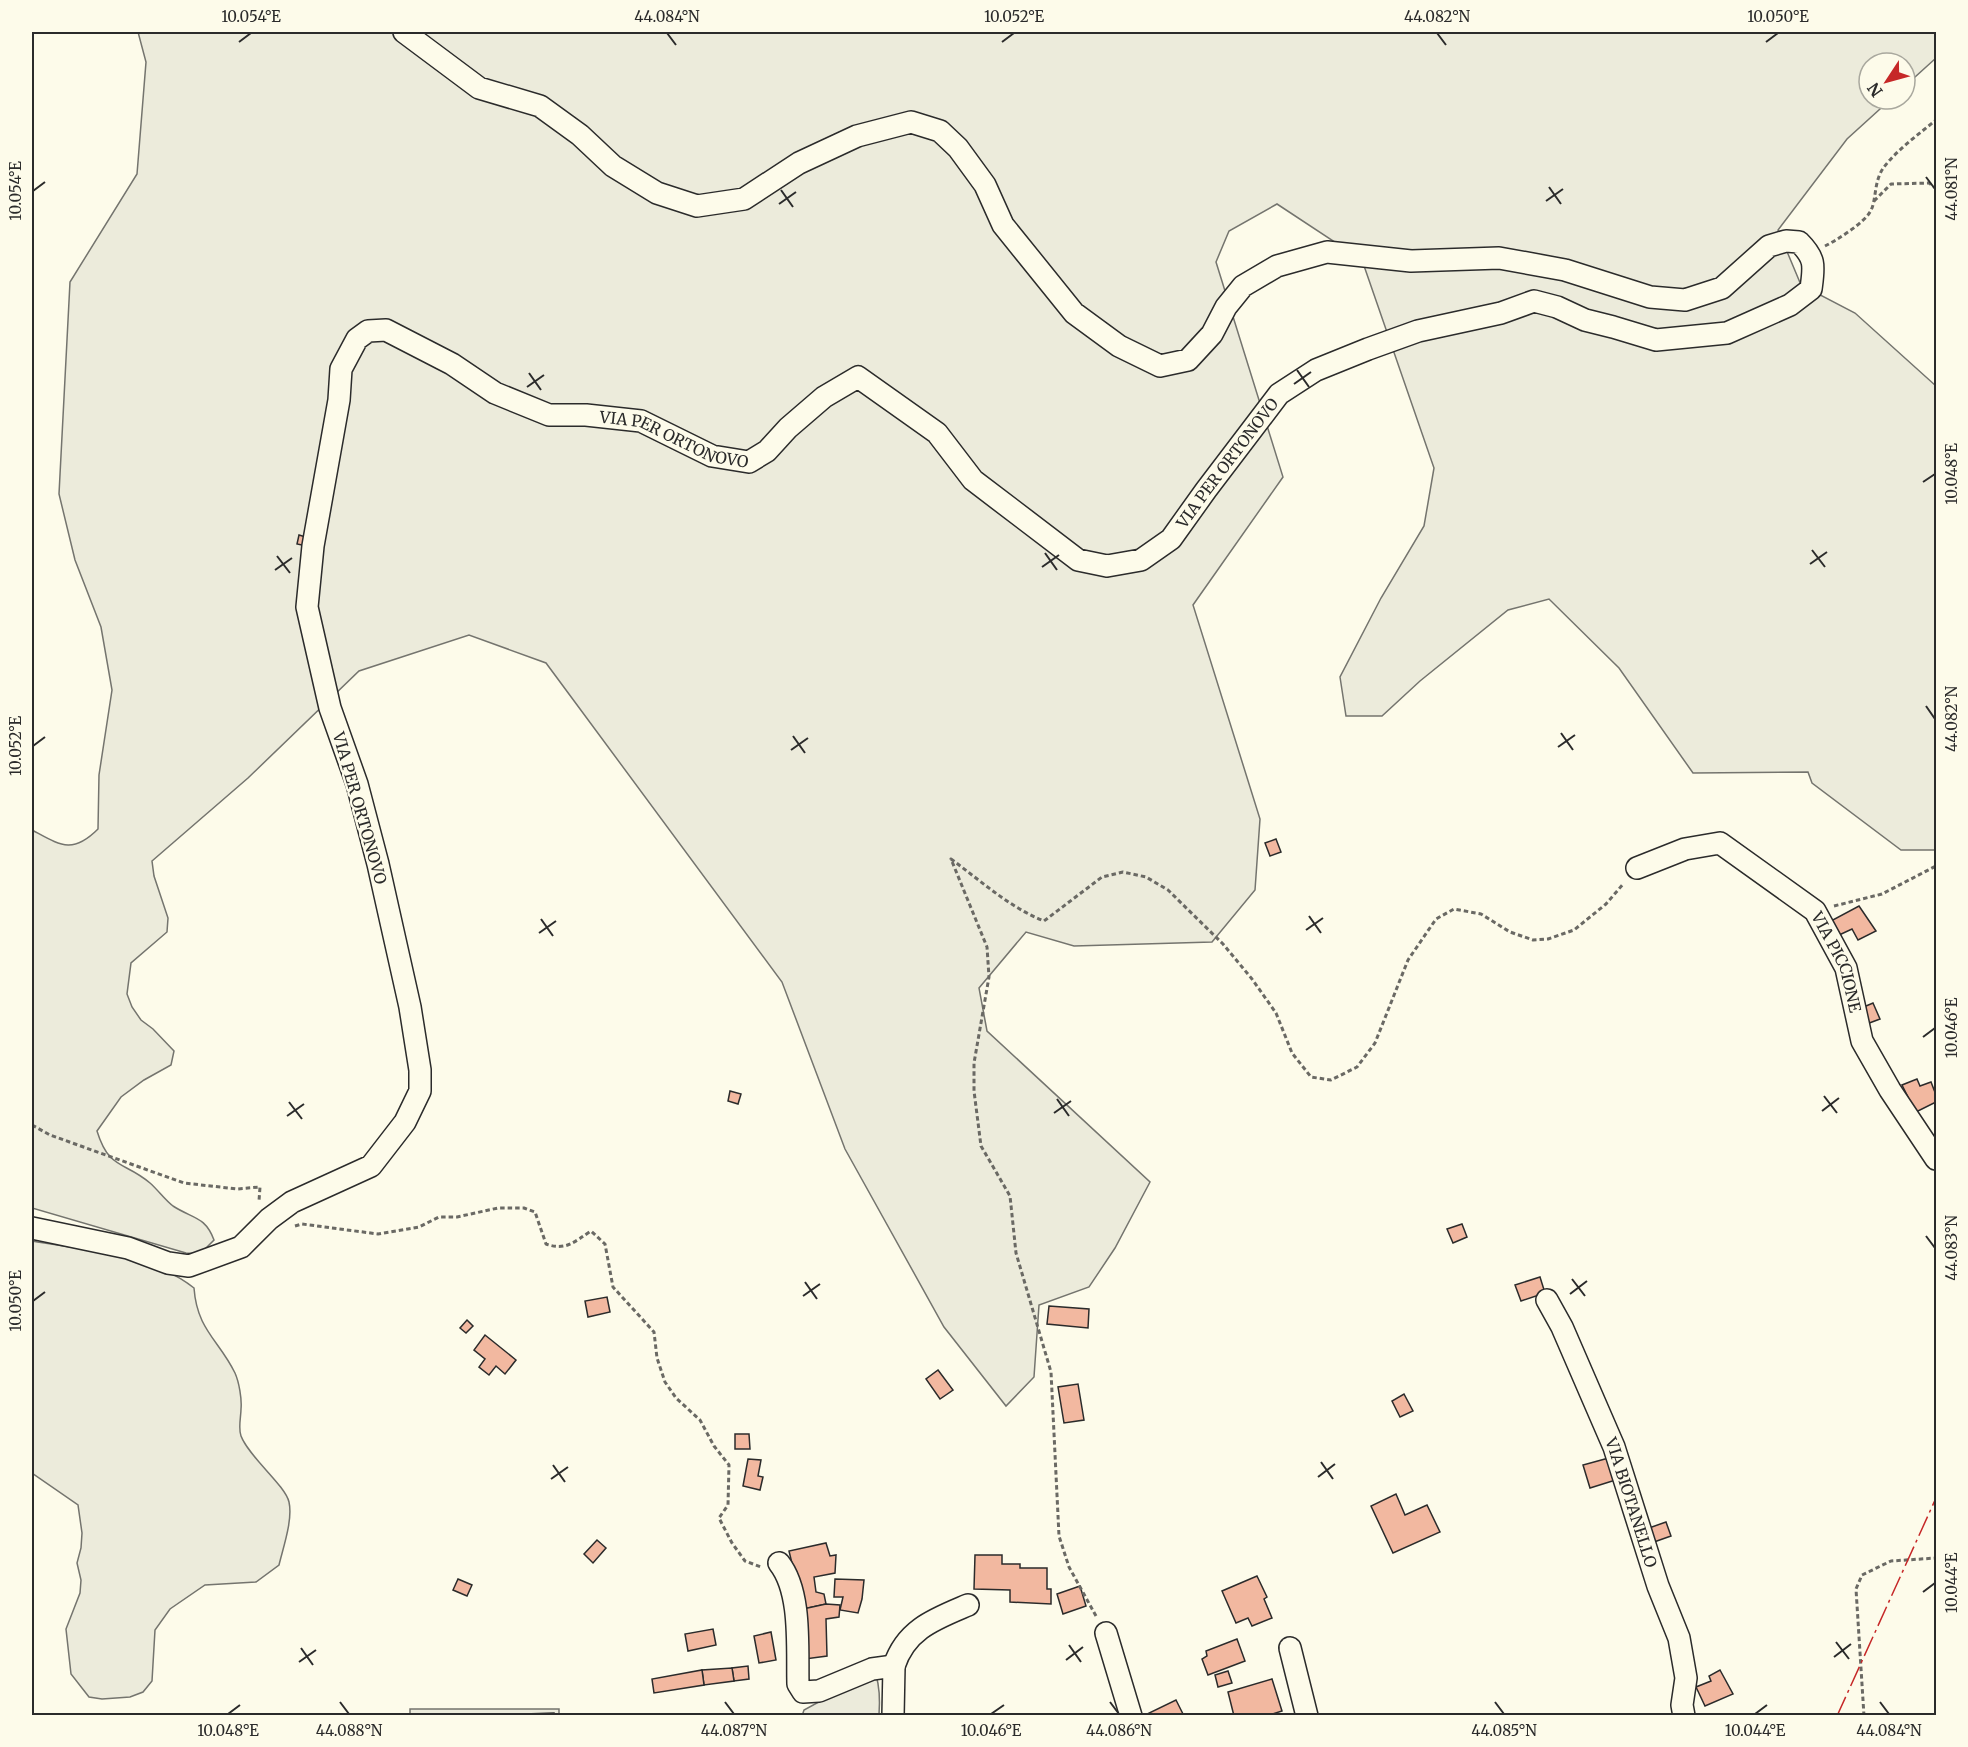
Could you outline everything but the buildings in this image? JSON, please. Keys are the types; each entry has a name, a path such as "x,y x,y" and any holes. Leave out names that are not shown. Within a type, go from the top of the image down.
{"street":[{"path":"404,32 479,88 540,106 580,135 614,166 657,193 697,206 744,199 799,163 856,136 911,122 940,131 958,148 985,185 1003,225 1074,313 1119,346 1160,366 1188,360 1212,334 1226,307 1243,286 1277,266 1327,252 1411,261 1499,258 1565,270 1650,297 1685,300 1722,288 1769,246 1785,241 1799,242 1811,254"},
{"name":"VIA PER ORTONOVO","path":"32,1228 128,1248 168,1263 189,1266 241,1247 292,1202 370,1166 405,1122 420,1092 420,1070 410,1007 378,864 357,783 330,708 307,607 313,546 339,400 341,369 357,339 368,331 386,330 452,363 495,393 549,415 586,415 640,421 712,456 749,462 768,451 788,428 824,397 858,377 937,433 973,480 1078,560 1107,566 1141,560 1171,539 1279,394 1316,370 1418,332 1501,313 1534,301 1557,308 1585,321 1656,340 1727,333 1790,305 1811,289 1813,269 1811,254"},
{"name":"VIA PICCIONE","path":"1637,868 1685,849 1720,843 1815,911 1846,968 1862,1041 1890,1090 1936,1159"},
{"name":"VIA BIOTANELLO","path":"1547,1300 1562,1327 1614,1447 1658,1586 1679,1638 1686,1678 1682,1705 1684,1716"},
{"path":"779,1563 787,1573 795,1606 798,1684 802,1692 819,1691 872,1668 894,1666"},
{"path":"893,1716 894,1666 899,1650 928,1622 968,1605"},
{"path":"1106,1633 1131,1716"},
{"path":"1290,1648 1307,1716"}],"path":[{"path":"1811,254 1844,236 1870,212 1875,188 1883,168 1903,147 1936,120"},
{"path":"1872,203 1891,184 1929,183 1936,188"},
{"path":"1106,1633 1069,1567 1059,1536 1051,1372 1016,1253 1010,1196 981,1146 974,1091 974,1063 989,977 987,947 951,859 1009,903 1044,921 1102,877 1123,872 1146,877 1168,890 1223,944 1276,1013 1292,1053 1311,1077 1331,1080 1358,1067 1375,1043 1408,960 1436,919 1454,909 1481,914 1510,932 1533,940 1548,939 1574,930 1606,904 1637,868"},
{"path":"1815,911 1882,894 1936,866"},
{"path":"32,1125 50,1135 184,1183 237,1189 260,1187 259,1203"},
{"path":"292,1227 302,1224 378,1234 419,1227 439,1217 457,1217 498,1208 524,1208 535,1212 546,1244 559,1248 573,1243 591,1231 605,1244 613,1287 654,1332 657,1358 665,1382 676,1398 700,1420 714,1446 729,1465 728,1505 719,1518 732,1543 745,1561 760,1567 779,1563"},
{"path":"1864,1716 1856,1589 1862,1575 1891,1561 1936,1558"}],"shaded area":[{"path":"138,32 1936,32 1936,58 1917,75 1917,51 1857,51 1857,111 1878,111 1847,139 1778,230 1801,285 1855,313 1936,386 1936,850 1901,850 1812,783 1808,772 1693,773 1619,668 1549,599 1508,610 1420,681 1382,716 1346,716 1340,677 1381,598 1424,526 1434,468 1362,260 1277,204 1229,231 1216,262 1283,477 1193,605 1260,819 1255,890 1212,942 1074,946 1026,932 979,988 987,1031 1150,1182 1115,1248 1089,1287 1039,1305 1034,1377 1006,1406 944,1327 845,1149 782,982 546,663 469,635 359,671 248,778 152,861 154,876 168,918 167,932 131,963 127,994 141,1020 174,1051 171,1065 144,1080 121,1097 97,1131 112,1159 141,1176 173,1206 202,1222 207,1226 214,1240 200,1254 186,1253 32,1208 32,830 58,843 73,845 89,837 98,829 99,775 112,690 101,627 75,560 59,494 70,282 137,174 146,62"},
{"path":"32,1241 137,1260 177,1276 194,1288 199,1314 204,1325 229,1362 236,1377 241,1400 241,1436 251,1453 281,1487 289,1502 289,1525 279,1565 256,1582 205,1585 170,1609 155,1630 152,1681 143,1692 130,1697 102,1699 89,1697 71,1674 66,1629 80,1593 81,1580 77,1563 82,1533 78,1505 32,1473"},
{"path":"868,1675 876,1675 879,1715 802,1716 804,1710"},
{"path":"410,1709 559,1709 559,1715 410,1716"}],"power":[{"path":"1837,1716 1936,1498"}]}
